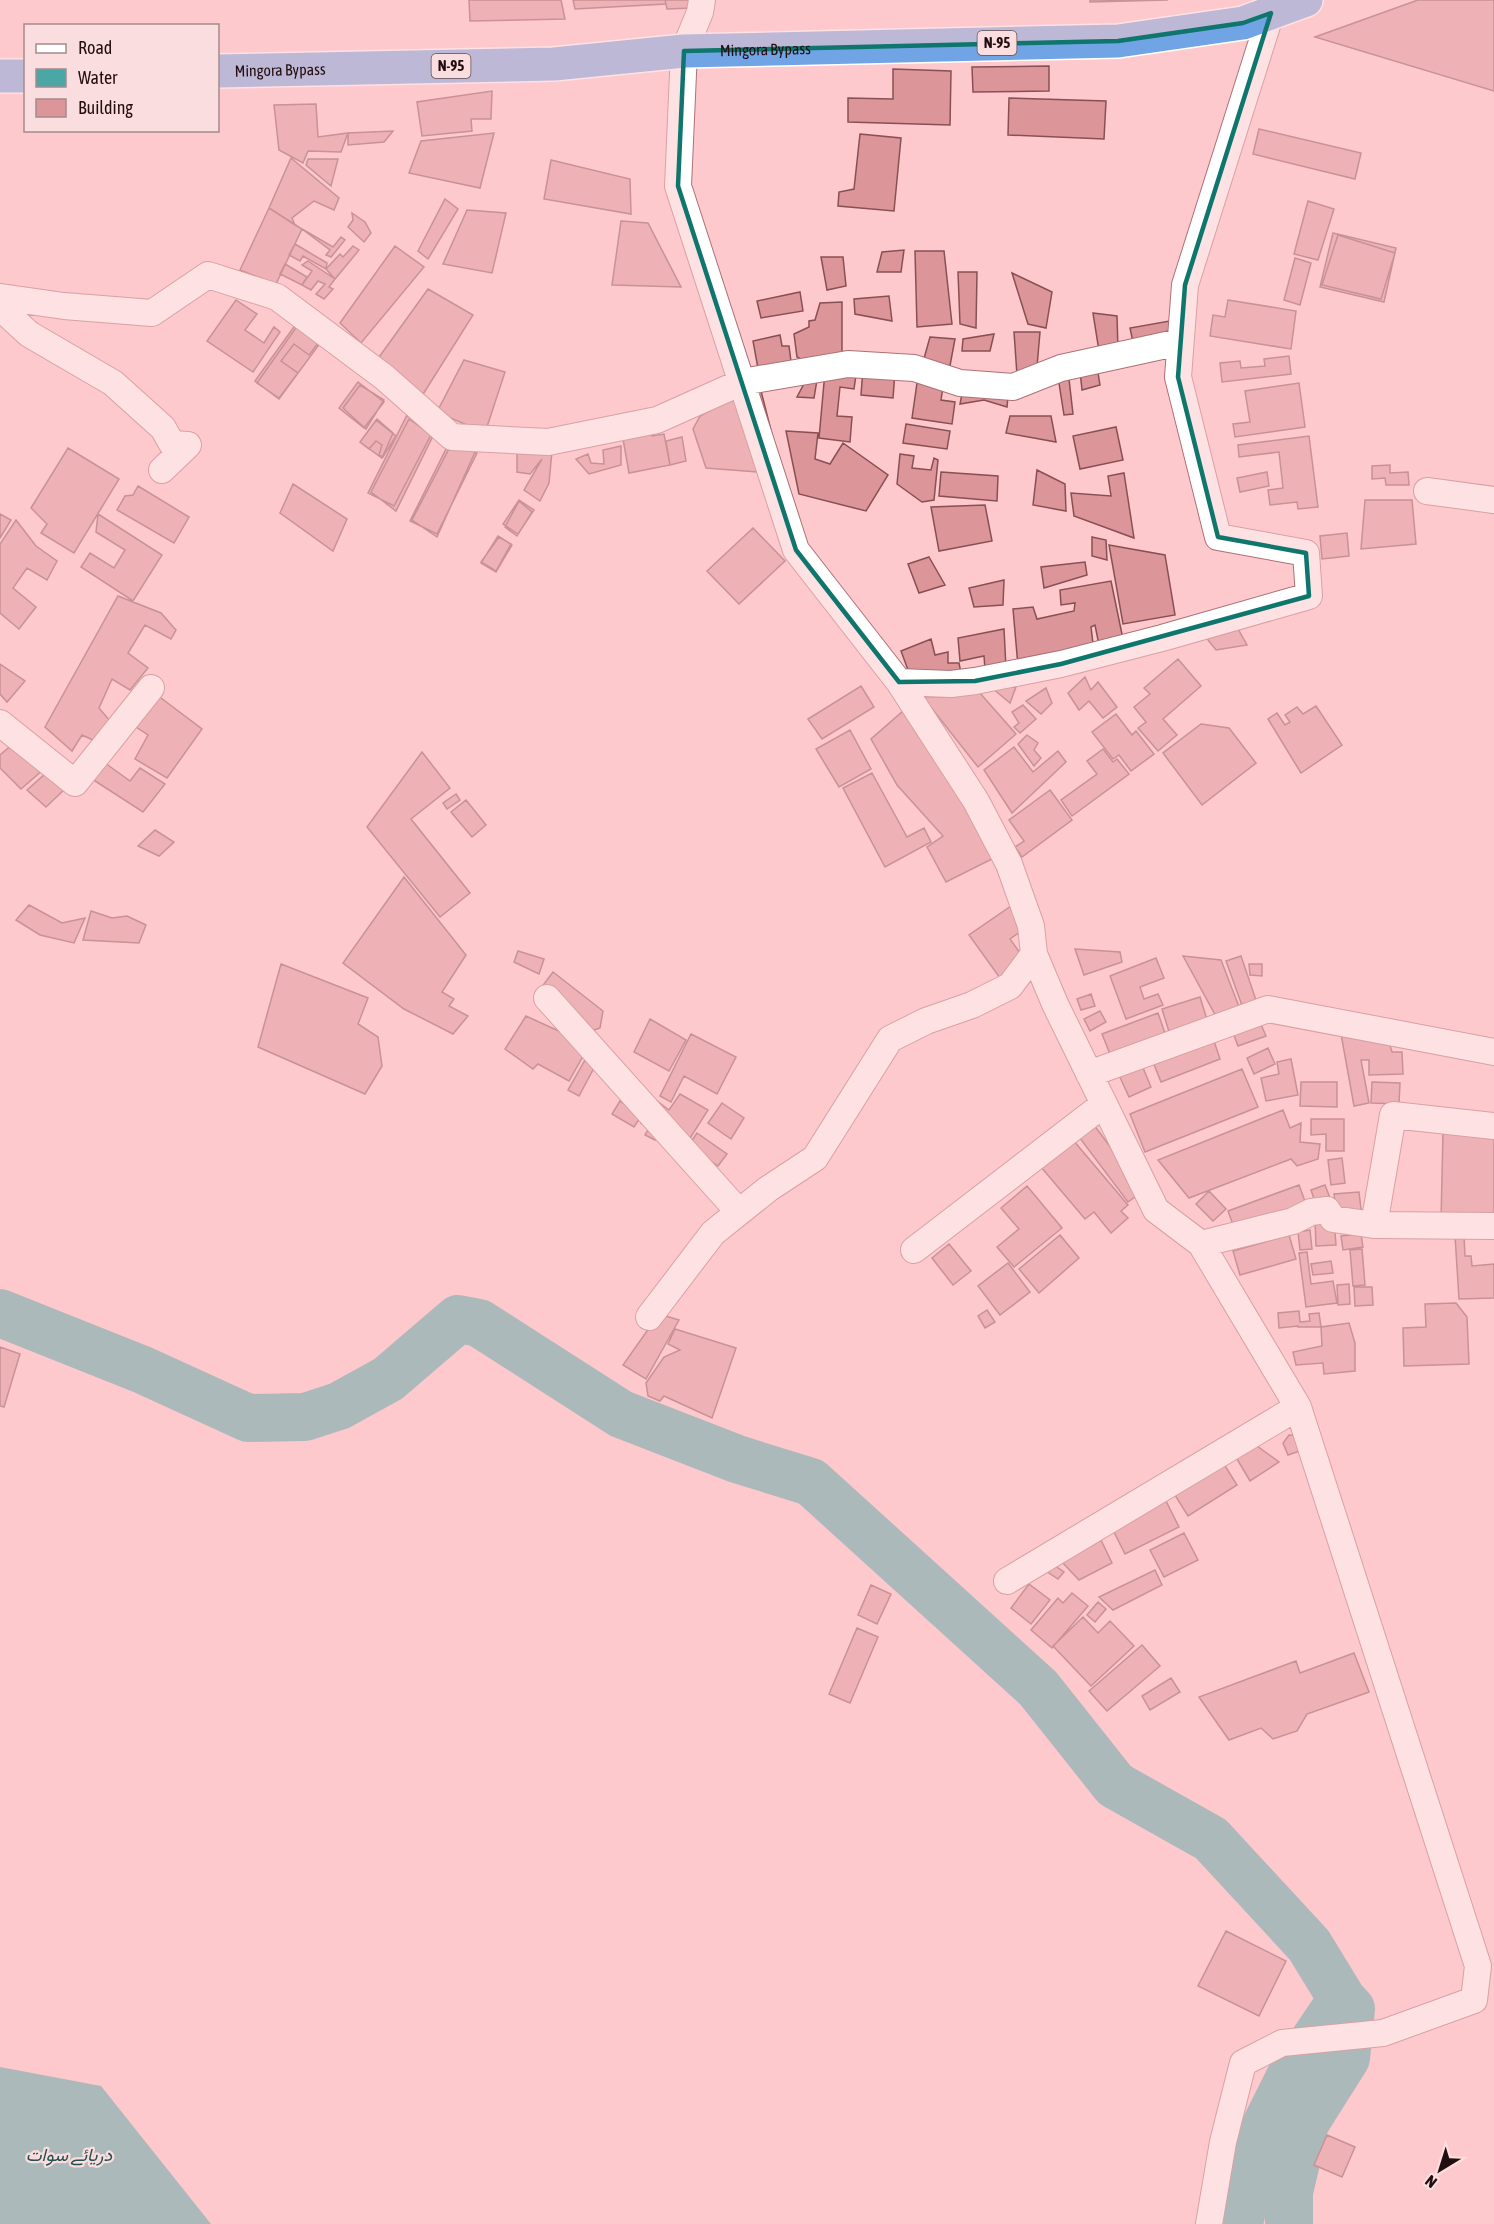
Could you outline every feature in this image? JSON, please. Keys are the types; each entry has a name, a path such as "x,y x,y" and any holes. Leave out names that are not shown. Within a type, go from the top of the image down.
{"highway":[{"name":"Mingora Bypass","path":"219,71 554,64 684,51 1118,40 1244,23 1306,0"},
{"path":"0,76 24,76"}],"street":[{"path":"702,0 700,12 684,51 678,186 796,550 899,682 976,801 1009,864 1031,926 1034,954 1054,1004 1156,1210 1201,1244 1299,1407 1478,1966 1474,2000 1383,2033 1282,2043 1243,2063 1223,2142 1209,2224"},
{"path":"899,682 951,684 1060,664 1309,596 1306,553 1218,537 1178,377 1185,285 1271,13"},
{"path":"162,470 188,445 172,444 163,429 113,382 29,334 2,305 1,297 64,306 152,313 208,275 277,297 384,377 452,437 548,442 657,420 742,382 848,364 914,368 960,383 1013,387 1062,368 1180,342"},
{"path":"1427,491 1494,500"},
{"path":"0,723 75,783 151,688"},
{"path":"649,1317 713,1233 768,1188 814,1158 890,1039 926,1021 972,1005 1010,986 1034,954"},
{"path":"547,998 739,1212"},
{"path":"1089,1074 1268,1009 1494,1052"},
{"path":"914,1250 1104,1104"},
{"path":"1374,1225 1393,1115 1494,1126"},
{"path":"1201,1244 1293,1221 1311,1212 1327,1210 1333,1219 1374,1225 1494,1226"},
{"path":"1006,1581 1299,1407"}],"highlighted area":[{"path":"1271,13 1185,285 1178,377 1218,537 1306,553 1309,596 1061,664 975,681 899,682 796,550 678,186 684,51 1118,41 1243,23"}],"water":[{"name":"دریائے سوات","path":"0,2067 101,2086 211,2224 0,2224"}],"building":[{"path":"469,0 561,0 565,19 470,21"},
{"path":"573,0 665,0 666,4 575,9"},
{"path":"665,0 692,0 692,8 667,9"},
{"path":"1090,0 1168,0 1090,2"},
{"path":"1418,0 1494,0 1494,91 1315,37"},
{"path":"1049,66 1049,91 973,92 972,67"},
{"path":"893,69 951,71 950,125 848,122 848,98 893,99"},
{"path":"492,91 491,119 471,119 472,131 422,136 417,102"},
{"path":"1009,98 1106,101 1104,139 1008,135"},
{"path":"316,104 318,137 348,133 341,152 308,151 303,163 279,150 274,105"},
{"path":"1259,129 1361,153 1355,179 1253,154"},
{"path":"393,131 384,142 348,145 348,133"},
{"path":"494,133 480,188 409,173 421,141"},
{"path":"860,134 901,138 894,211 838,206 839,192 854,189"},
{"path":"291,158 339,198 334,210 314,201 292,218 295,225 269,208"},
{"path":"308,159 338,159 331,186 306,165"},
{"path":"551,160 630,179 631,214 544,199"},
{"path":"445,199 458,209 428,259 418,251"},
{"path":"1308,201 1334,209 1318,260 1294,254"},
{"path":"269,208 302,229 276,284 240,270"},
{"path":"467,210 506,213 492,273 443,264"},
{"path":"352,213 365,222 371,233 364,242 348,227 353,220"},
{"path":"621,221 648,223 681,287 612,285"},
{"path":"302,229 333,247 341,237 345,240 331,257 326,255 330,250"},
{"path":"1333,233 1396,248 1384,302 1320,287"},
{"path":"1338,235 1395,253 1381,299 1322,285"},
{"path":"295,244 327,263 326,269 303,256 300,261 289,255"},
{"path":"353,246 359,250 335,279 326,269 340,254 343,257"},
{"path":"395,246 424,267 361,343 340,323"},
{"path":"904,250 901,272 877,272 882,252"},
{"path":"915,251 944,251 952,324 917,327"},
{"path":"821,257 843,257 846,286 827,290"},
{"path":"1295,258 1311,263 1300,305 1284,300"},
{"path":"308,261 335,279 329,287 333,289 324,299 316,294 325,284 318,281 311,290 302,285 312,271 302,265"},
{"path":"285,264 307,277 302,285 280,274"},
{"path":"958,272 977,272 976,328 960,324"},
{"path":"1012,273 1052,292 1046,328 1028,324"},
{"path":"428,289 473,315 420,399 377,360"},
{"path":"800,292 803,311 761,318 757,301"},
{"path":"889,296 892,321 855,314 854,299"},
{"path":"236,300 257,314 245,330 264,343 274,327 280,332 253,372 207,341"},
{"path":"1228,300 1296,311 1291,349 1210,336 1213,315 1225,317"},
{"path":"842,302 842,362 816,368 797,357 794,334 809,327 809,321 815,320 820,303"},
{"path":"1093,313 1117,316 1118,350 1099,351"},
{"path":"1175,320 1179,339 1134,347 1130,328"},
{"path":"300,322 322,338 309,355 294,344 281,361 298,373 279,398 257,383"},
{"path":"296,324 321,342 279,399 255,381"},
{"path":"1014,332 1040,332 1036,378 1017,375"},
{"path":"994,334 990,351 962,351 963,339"},
{"path":"780,335 782,346 789,346 792,369 759,374 753,341"},
{"path":"930,337 955,339 949,371 923,362"},
{"path":"1289,356 1291,374 1222,382 1220,363 1240,361 1241,368 1265,366 1264,359"},
{"path":"464,360 505,372 485,433 437,412"},
{"path":"1097,367 1100,385 1082,390 1080,371"},
{"path":"863,368 895,371 893,398 861,395"},
{"path":"825,372 856,375 854,389 840,387 837,416 852,417 850,442 819,438"},
{"path":"1058,377 1069,379 1073,414 1064,415"},
{"path":"806,380 817,380 814,398 797,397"},
{"path":"358,382 384,402 364,428 339,408"},
{"path":"759,383 782,474 706,468 693,429 700,416"},
{"path":"917,383 943,387 941,400 955,402 952,424 912,418"},
{"path":"964,383 1009,386 1007,407 984,400 960,404"},
{"path":"1299,383 1305,427 1235,437 1233,424 1250,422 1245,391"},
{"path":"360,385 384,400 366,429 343,408"},
{"path":"407,415 434,429 394,506 368,493"},
{"path":"1010,416 1051,416 1056,442 1006,433"},
{"path":"377,419 393,433 382,458 360,442"},
{"path":"409,419 433,436 396,511 371,492"},
{"path":"376,420 396,436 383,457 379,455 382,445 376,441 369,449 360,442"},
{"path":"650,424 652,436 664,434 670,465 629,473 621,428"},
{"path":"906,424 950,431 947,449 903,443"},
{"path":"1116,427 1123,460 1080,469 1073,436"},
{"path":"786,431 818,433 815,459 830,464 843,443 888,475 866,511 799,494"},
{"path":"1309,436 1318,507 1298,509 1297,502 1270,505 1268,490 1283,488 1279,452 1239,457 1238,445"},
{"path":"682,437 686,461 670,465 666,441"},
{"path":"451,439 477,453 437,534 410,521"},
{"path":"452,443 475,452 437,537 412,520"},
{"path":"621,446 621,465 589,474 576,459 588,454 591,463 604,464 603,450"},
{"path":"68,448 119,479 74,553 41,533 47,524 31,508"},
{"path":"552,451 549,483 540,501 524,490 542,459 530,474 517,472 517,452"},
{"path":"900,454 914,456 912,468 931,470 934,458 938,460 934,500 922,502 897,484"},
{"path":"1390,465 1390,473 1408,472 1409,485 1386,485 1385,478 1372,479 1372,466"},
{"path":"1037,470 1065,484 1066,511 1033,505"},
{"path":"941,472 998,476 997,501 939,496"},
{"path":"1267,472 1269,486 1240,492 1237,478"},
{"path":"1124,473 1134,538 1074,516 1071,493 1111,496 1108,476"},
{"path":"293,484 347,519 333,551 280,513"},
{"path":"138,486 189,517 174,543 117,510 125,496 133,495"},
{"path":"519,500 534,510 518,534 503,524"},
{"path":"1365,500 1412,500 1416,544 1361,549"},
{"path":"519,501 532,512 517,536 505,527"},
{"path":"985,505 992,541 939,551 931,507"},
{"path":"0,514 11,520 0,538"},
{"path":"98,514 162,555 133,601 81,567 90,553 114,568 125,550 96,532"},
{"path":"16,520 36,546 57,561 47,580 27,568 13,588 36,607 19,629 0,613 0,544"},
{"path":"753,528 785,561 739,604 707,571"},
{"path":"1347,533 1349,556 1322,559 1320,536"},
{"path":"498,536 512,545 496,572 481,563"},
{"path":"499,537 511,544 496,571 481,562"},
{"path":"1092,537 1106,540 1107,560 1092,556"},
{"path":"1109,545 1165,555 1175,615 1123,624"},
{"path":"929,557 945,585 919,593 908,564"},
{"path":"1085,562 1087,575 1044,588 1041,567"},
{"path":"1004,580 1003,605 974,607 969,588"},
{"path":"1111,581 1124,644 1100,650 1095,625 1091,627 1094,652 1018,666 1013,609 1033,607 1037,619 1074,611 1075,603 1061,605 1060,590"},
{"path":"118,596 161,613 176,630 171,639 145,625 128,653 148,668 130,690 112,679 99,708 110,721 95,741 82,735 72,751 45,727"},
{"path":"1237,627 1247,645 1216,650 1204,635"},
{"path":"1004,629 1006,668 985,669 984,656 960,661 958,638"},
{"path":"931,639 935,655 948,652 948,663 959,663 961,673 911,678 901,651"},
{"path":"1178,659 1201,686 1163,719 1177,735 1158,751 1138,728 1146,722 1134,707 1150,694 1144,688"},
{"path":"0,664 25,681 7,702 0,694"},
{"path":"1085,677 1091,690 1098,682 1117,707 1103,718 1089,701 1079,710 1068,693"},
{"path":"972,684 1016,734 978,767 922,696"},
{"path":"861,686 874,707 822,739 808,719"},
{"path":"1016,687 1010,703 992,688"},
{"path":"1046,688 1052,703 1041,714 1026,701"},
{"path":"157,695 202,729 167,778 135,759 148,735 136,727"},
{"path":"910,705 1000,855 946,882 927,847 943,836 897,785 871,739"},
{"path":"1023,705 1036,719 1020,733 1014,727 1019,723 1012,712"},
{"path":"1316,706 1342,745 1301,773 1268,719 1277,713 1285,725 1290,722 1285,715 1297,707 1303,714"},
{"path":"1116,714 1132,735 1136,731 1154,754 1131,771 1119,755 1113,759 1092,732"},
{"path":"1201,724 1229,728 1256,763 1202,805 1163,753"},
{"path":"850,730 871,769 839,787 816,749"},
{"path":"1027,735 1038,743 1034,750 1041,758 1034,766 1018,744"},
{"path":"13,744 44,769 21,789 0,768 0,755"},
{"path":"1014,747 1033,772 1058,751 1066,762 1012,813 984,770"},
{"path":"1103,749 1113,762 1117,759 1129,774 1072,816 1061,800 1097,774 1087,761"},
{"path":"422,752 450,788 411,819 470,893 440,917 367,827"},
{"path":"105,763 130,781 140,768 165,784 143,812 92,779"},
{"path":"872,773 907,837 924,828 931,842 885,867 843,788"},
{"path":"44,775 66,788 46,807 27,790"},
{"path":"1050,790 1072,820 1022,857 1015,847 1024,841 1009,820"},
{"path":"456,794 460,800 447,809 443,803"},
{"path":"466,800 486,825 472,837 451,812"},
{"path":"155,830 174,842 159,856 138,846"},
{"path":"404,877 466,955 442,992 454,999 449,1006 468,1016 453,1034 404,1009 343,963"},
{"path":"1014,904 1030,925 1010,939 1025,960 1000,978 969,935"},
{"path":"29,905 62,923 85,918 74,943 40,935 16,920"},
{"path":"91,911 112,918 127,916 146,925 139,943 83,940"},
{"path":"1075,949 1120,952 1122,962 1084,975"},
{"path":"518,951 544,959 539,974 514,962"},
{"path":"1183,956 1221,960 1241,1012 1218,1020"},
{"path":"1241,956 1258,1006 1244,1011 1226,961"},
{"path":"1156,958 1164,978 1140,987 1144,999 1158,994 1163,1005 1126,1019 1110,976"},
{"path":"281,964 368,998 358,1024 378,1037 382,1066 365,1094 258,1047"},
{"path":"1249,964 1262,964 1262,976 1250,975"},
{"path":"553,972 603,1011 600,1028 586,1033 591,1042 569,1081 538,1064 533,1069 505,1049 526,1016 574,1038 538,992"},
{"path":"1091,994 1095,1006 1081,1010 1077,999"},
{"path":"1200,997 1209,1026 1171,1038 1162,1009"},
{"path":"1100,1011 1106,1022 1090,1031 1084,1019"},
{"path":"1158,1013 1167,1039 1112,1059 1102,1034"},
{"path":"650,1019 686,1040 669,1071 634,1052"},
{"path":"1259,1020 1266,1036 1238,1046 1232,1030"},
{"path":"691,1034 736,1057 717,1094 684,1076 671,1102 660,1096"},
{"path":"1341,1034 1388,1038 1392,1052 1402,1052 1403,1074 1369,1075 1369,1060 1361,1060 1369,1103 1354,1106"},
{"path":"1212,1035 1220,1059 1161,1082 1151,1057"},
{"path":"1268,1048 1275,1064 1254,1074 1247,1058"},
{"path":"1291,1059 1298,1095 1266,1101 1261,1078 1279,1074 1277,1062"},
{"path":"585,1060 595,1066 579,1096 568,1090"},
{"path":"1141,1063 1151,1087 1129,1097 1118,1073"},
{"path":"1242,1069 1258,1107 1145,1152 1130,1114"},
{"path":"1301,1082 1337,1082 1337,1107 1300,1106"},
{"path":"1372,1082 1400,1083 1399,1104 1371,1103"},
{"path":"680,1094 708,1110 685,1146 661,1134 655,1140 645,1135 649,1128 641,1123 657,1101 669,1110"},
{"path":"620,1101 642,1115 634,1127 612,1114"},
{"path":"722,1103 744,1118 731,1139 708,1123"},
{"path":"1283,1110 1290,1128 1301,1123 1300,1142 1320,1144 1318,1159 1297,1166 1291,1159 1189,1198 1158,1160"},
{"path":"1311,1119 1344,1119 1344,1151 1326,1151 1326,1134 1311,1135"},
{"path":"1094,1125 1143,1191 1128,1202 1079,1137"},
{"path":"1443,1132 1494,1134 1494,1223 1441,1222"},
{"path":"697,1133 727,1154 718,1166 688,1146"},
{"path":"1073,1140 1128,1205 1121,1211 1128,1218 1111,1233 1094,1212 1085,1219 1041,1167"},
{"path":"1342,1158 1345,1183 1331,1185 1328,1160"},
{"path":"1299,1185 1310,1215 1239,1241 1228,1211"},
{"path":"1325,1185 1335,1211 1320,1217 1311,1190"},
{"path":"1027,1186 1062,1228 1014,1267 997,1247 1019,1229 1001,1208"},
{"path":"1209,1191 1226,1209 1213,1221 1196,1204"},
{"path":"1359,1192 1362,1218 1337,1220 1334,1194"},
{"path":"1334,1219 1336,1245 1316,1246 1315,1220"},
{"path":"1310,1230 1312,1249 1300,1250 1298,1232"},
{"path":"1361,1234 1363,1247 1343,1250 1341,1236"},
{"path":"1060,1235 1079,1258 1039,1293 1019,1269"},
{"path":"1289,1235 1296,1259 1240,1275 1233,1251"},
{"path":"1455,1236 1464,1236 1465,1256 1471,1256 1472,1266 1494,1264 1494,1298 1459,1299"},
{"path":"949,1244 971,1271 953,1285 932,1258"},
{"path":"1362,1249 1365,1285 1353,1286 1350,1250"},
{"path":"1307,1252 1311,1284 1333,1281 1337,1303 1306,1307 1299,1253"},
{"path":"1331,1261 1333,1273 1313,1275 1311,1264"},
{"path":"1008,1263 1030,1292 1000,1315 978,1286"},
{"path":"1349,1284 1350,1304 1338,1305 1337,1285"},
{"path":"1354,1287 1372,1287 1373,1305 1355,1306"},
{"path":"1456,1303 1467,1317 1469,1364 1404,1366 1403,1328 1426,1327 1425,1304"},
{"path":"987,1310 995,1322 985,1328 978,1316"},
{"path":"1299,1311 1300,1322 1310,1321 1309,1314 1319,1313 1321,1327 1279,1328 1278,1313"},
{"path":"659,1314 679,1320 646,1379 623,1365"},
{"path":"1349,1323 1355,1343 1355,1371 1324,1374 1323,1363 1296,1365 1293,1352 1322,1346 1321,1327"},
{"path":"675,1329 736,1348 712,1418 664,1396 660,1401 648,1396 646,1383 664,1357 680,1350 668,1344"},
{"path":"0,1347 20,1354 4,1407 0,1406"},
{"path":"1289,1435 1303,1436 1308,1448 1288,1455 1283,1443"},
{"path":"1253,1443 1279,1462 1250,1481 1234,1454"},
{"path":"1222,1461 1237,1485 1188,1516 1173,1492"},
{"path":"1163,1495 1179,1527 1125,1554 1109,1522"},
{"path":"1184,1533 1198,1560 1164,1577 1150,1550"},
{"path":"1101,1540 1112,1563 1079,1580 1061,1561"},
{"path":"1051,1563 1064,1572 1058,1579 1046,1571"},
{"path":"1155,1570 1162,1585 1113,1610 1099,1597"},
{"path":"1029,1584 1050,1600 1031,1624 1011,1608"},
{"path":"871,1585 891,1594 877,1624 858,1615"},
{"path":"1072,1593 1088,1606 1052,1648 1031,1630 1058,1598 1063,1603"},
{"path":"1098,1602 1106,1609 1095,1622 1087,1615"},
{"path":"1083,1617 1098,1633 1110,1621 1134,1646 1091,1686 1053,1646"},
{"path":"857,1628 878,1637 850,1703 829,1694"},
{"path":"1142,1645 1160,1666 1107,1711 1089,1691"},
{"path":"1354,1653 1369,1692 1307,1714 1297,1731 1273,1739 1261,1728 1229,1740 1199,1697 1296,1661 1300,1673"},
{"path":"1171,1678 1180,1692 1150,1710 1142,1696"},
{"path":"1226,1931 1286,1961 1259,2016 1198,1986"},
{"path":"1327,2135 1355,2147 1342,2177 1314,2165"}],"waterway":[{"path":"0,1313 143,1370 248,1418 305,1417 339,1406 388,1379 458,1319 479,1323 621,1414 737,1459 811,1482 1038,1688 1115,1785 1211,1839 1309,1945 1342,1999 1292,2073 1256,2145 1239,2224"},
{"path":"1289,2224 1289,2192 1305,2123 1346,2058 1351,2009 1342,1999"}]}
